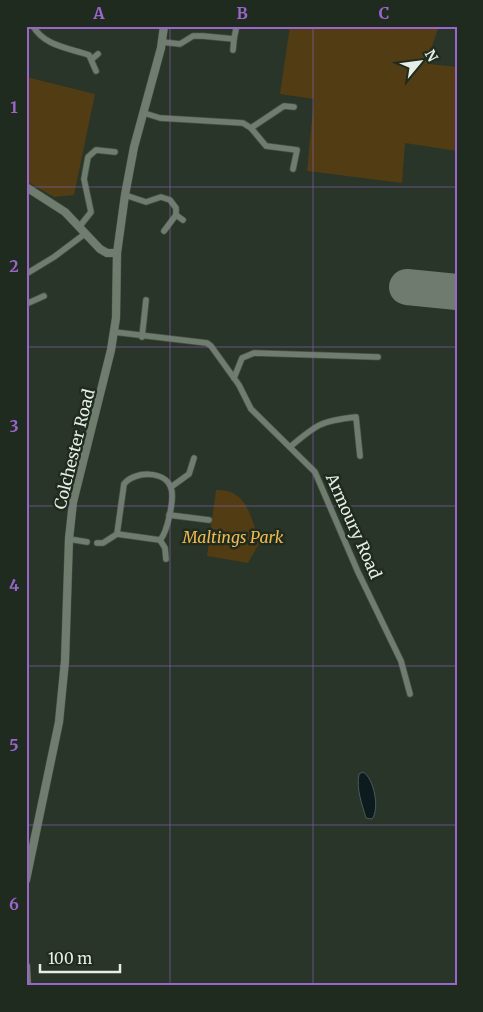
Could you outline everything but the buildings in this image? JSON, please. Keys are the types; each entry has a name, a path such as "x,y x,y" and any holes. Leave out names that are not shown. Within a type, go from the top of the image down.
{"main road":[{"name":"Colchester Road","path":"26,880 60,722 65,661 69,539 76,482 106,374 114,332 117,302 117,253 125,195 134,147 162,42 164,26"},
{"path":"26,187 49,200 80,226 104,251 117,253"},
{"path":"26,966 28,986"}],"street":[{"path":"33,26 41,38 89,56 96,71"},
{"path":"233,50 236,29"},
{"path":"162,42 180,44 193,36 234,39"},
{"path":"92,59 98,54"},
{"path":"251,128 284,106 294,107"},
{"path":"144,113 160,118 236,121 251,128 266,146 296,150 293,170"},
{"path":"80,226 91,212 84,183 90,154 96,150 115,152"},
{"path":"125,195 146,202 161,197 170,200 176,208 176,215 164,231"},
{"path":"176,215 183,220"},
{"path":"26,274 59,254 86,233"},
{"path":"26,304 44,296"},
{"path":"142,337 146,300"},
{"name":"Armoury Road","path":"114,332 142,337 207,343 219,356 234,378 251,409 315,472 358,572 401,661 410,694"},
{"path":"234,378 242,358 254,353 378,357"},
{"path":"290,447 314,426 327,420 356,418 360,456"},
{"path":"171,487 189,474 194,458"},
{"path":"117,534 124,484 127,480 149,474 161,478 171,487"},
{"path":"160,540 165,534 169,515 171,487"},
{"path":"169,515 209,520"},
{"path":"97,543 103,543 117,534 160,540"},
{"path":"69,539 87,542"},
{"path":"160,540 165,548 166,559"}],"green space":[{"path":"290,26 439,26 429,55 429,64 457,67 457,151 405,143 402,183 307,171 314,99 280,94"},
{"path":"26,77 95,94 74,195 54,197 26,181"},
{"name":"Maltings Park","path":"216,490 235,494 241,499 250,514 260,542 248,563 207,556"}],"shaded area":[{"path":"363,772 370,780 375,794 376,808 372,819 366,818 360,796 358,780 359,774"}],"runway":[{"path":"407,287 457,292"}]}
